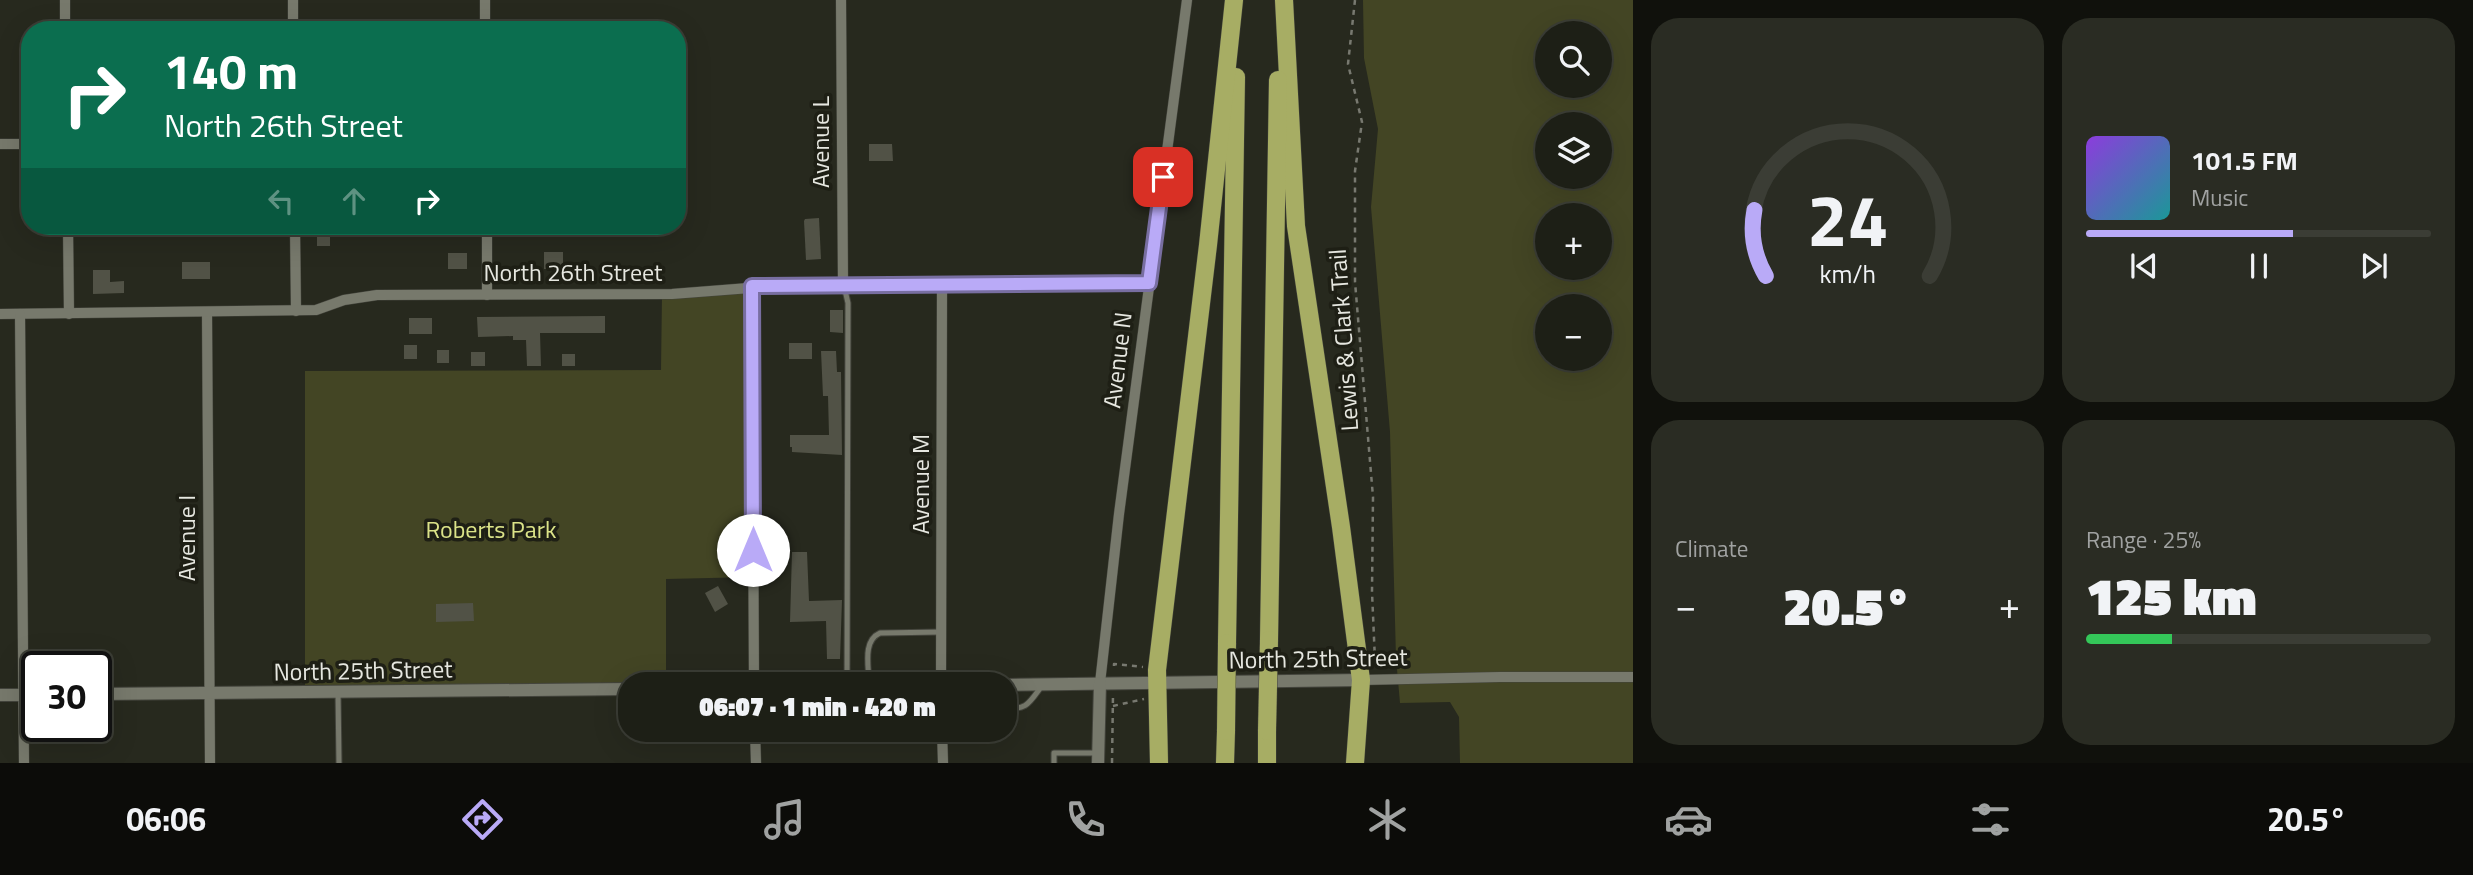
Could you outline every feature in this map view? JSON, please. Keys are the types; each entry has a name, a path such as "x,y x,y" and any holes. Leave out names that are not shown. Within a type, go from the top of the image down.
{"highway":[{"path":"1225,763 1235,0"},
{"path":"1159,763 1156,683 1235,0"},
{"path":"1267,763 1282,0"},
{"path":"1282,0 1296,226 1341,527 1368,680 1355,763"}],"street":[{"path":"65,0 65,21"},
{"path":"293,0 293,21"},
{"path":"485,0 485,21"},
{"name":"Avenue L","path":"841,0 843,284"},
{"name":"Avenue N","path":"1100,683 1103,641 1187,0"},
{"path":"0,144 21,144"},
{"path":"68,235 69,314"},
{"path":"295,235 296,311"},
{"path":"487,235 487,295"},
{"name":"North 26th Street","path":"0,314 296,311 316,310 358,297 672,294 752,286 1149,283"},
{"name":"Avenue M","path":"941,672 942,284"},
{"path":"752,286 754,672"},
{"name":"Avenue I","path":"207,313 209,763"},
{"path":"20,314 23,651"},
{"name":"North 25th Street","path":"1017,685 1633,677"},
{"path":"1098,758 1100,683"},
{"name":"North 25th Street","path":"112,694 618,689"},
{"path":"0,695 21,695"},
{"path":"24,742 24,763"},
{"path":"755,742 756,763"},
{"path":"942,742 943,763"}],"lane":[{"path":"843,284 848,303 847,672"},
{"path":"869,672 868,643 872,637 880,633 941,632"},
{"path":"1017,709 1029,704 1042,684"},
{"path":"338,692 339,763"},
{"path":"1054,763 1054,752 1098,758"}],"path":[{"name":"Lewis & Clark Trail","path":"1355,0 1348,64 1362,122 1355,171 1355,282 1373,497 1368,680"},
{"path":"1112,763 1113,706"}],"green space":[{"path":"1363,0 1633,0 1633,763 1460,763 1459,717 1450,702 1400,703 1396,658 1390,432 1371,207 1378,129 1364,58"},
{"name":"Roberts Park","path":"752,286 753,577 666,579 666,672 618,672 618,685 305,692 305,371 661,370 662,294"}],"building":[{"path":"869,144 892,144 893,161 869,161"},
{"path":"819,218 821,259 806,260 804,221"},
{"path":"317,235 330,235 330,246 317,246"},
{"path":"379,235 428,235 428,236"},
{"path":"544,252 563,252 563,269 544,269"},
{"path":"448,253 467,253 467,269 448,269"},
{"path":"182,262 210,262 210,279 182,279"},
{"path":"93,270 110,270 110,282 124,281 124,293 93,294"},
{"path":"830,310 843,310 843,333 830,332"},
{"path":"605,316 605,333 540,333 541,366 527,366 526,340 513,340 513,336 478,337 477,317"},
{"path":"409,318 432,318 432,334 409,334"},
{"path":"789,343 812,343 812,359 789,359"},
{"path":"404,345 417,345 417,359 404,359"},
{"path":"437,350 449,350 449,363 437,363"},
{"path":"821,351 836,351 837,372 841,372 842,455 792,452 790,447 790,435 829,435 828,396 823,396"},
{"path":"471,352 485,352 485,366 471,366"},
{"path":"562,354 575,354 575,366 562,366"},
{"path":"792,552 807,552 809,601 842,600 840,659 827,659 826,621 790,622"},
{"path":"718,586 728,604 715,612 705,593"},
{"path":"473,603 474,621 436,622 436,604"}],"route":[{"path":"753,550 752,286 1149,283 1163,177"}]}
